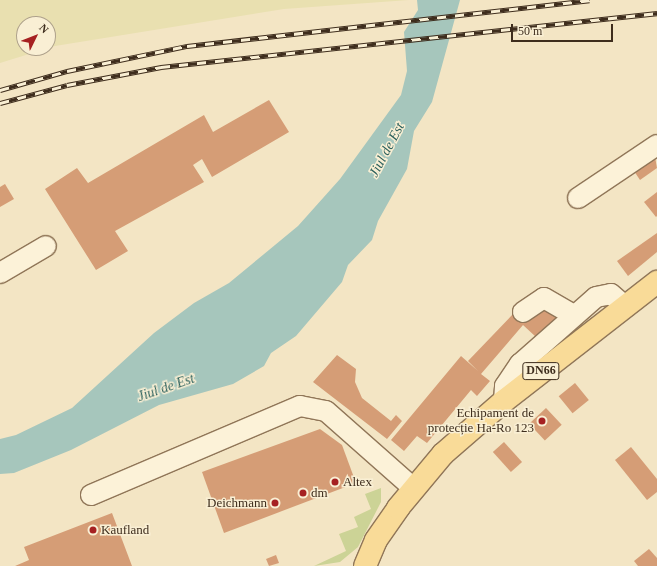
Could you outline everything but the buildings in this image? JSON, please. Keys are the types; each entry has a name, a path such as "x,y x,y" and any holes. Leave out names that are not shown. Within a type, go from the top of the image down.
{"main road":[{"name":"DN66","path":"349,566 376,540 413,488 444,454 504,401 657,282"},
{"path":"365,566 376,540"}],"lane":[{"path":"578,198 657,145"},
{"path":"0,273 46,246"},
{"path":"504,401 510,377 543,341 574,315 605,292 625,306"},
{"path":"523,312 544,298 574,315"},
{"path":"91,495 300,406 326,411 413,488"}],"shaded area":[{"path":"0,0 409,0 284,9 56,46 56,16 16,16 16,56 23,56 0,63"}],"green space":[{"path":"381,488 381,502 358,547 340,562 314,566 346,551 339,534 358,527 354,517 371,509 365,494"}],"water":[{"name":"Jiul de Est","path":"417,0 460,0 432,102 414,131 407,169 378,221 372,240 348,265 342,282 296,336 271,353 264,366 233,384 159,405 71,450 14,473 0,474 0,439 16,435 72,408 154,333 194,303 229,283 298,226 340,179 401,95 407,71 404,32 418,10"}],"railway":[{"path":"0,90 67,71 187,46 589,0"},
{"path":"0,103 67,85 161,67 657,13"}],"place":[{"name":"Echipament de protecție Ha-Ro 123","path":"542,421"},
{"name":"Altex","path":"335,482"},
{"name":"dm","path":"303,493"},
{"name":"Deichmann","path":"275,503"},
{"name":"Kaufland","path":"93,530"}]}
